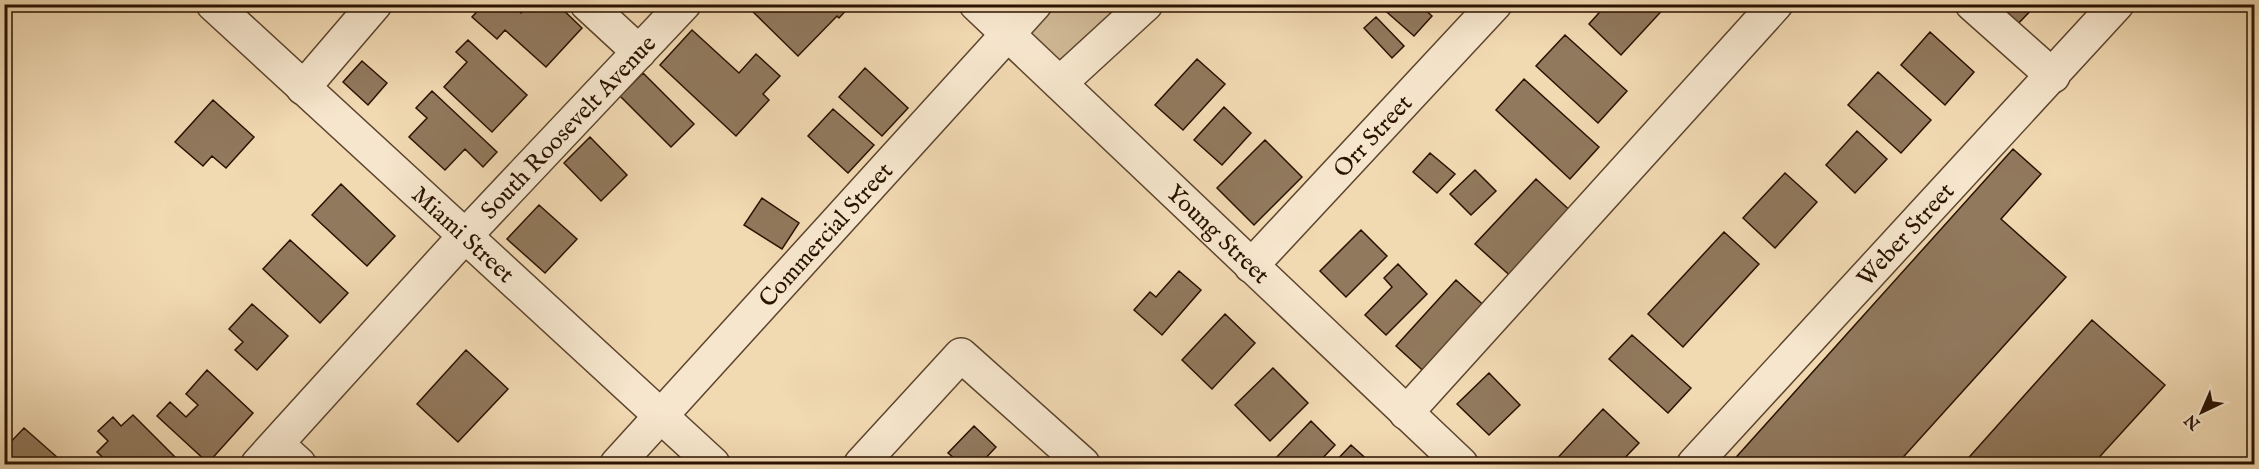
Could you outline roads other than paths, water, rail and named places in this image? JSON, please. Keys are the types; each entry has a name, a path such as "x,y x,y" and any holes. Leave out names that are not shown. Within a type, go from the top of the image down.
{"street":[{"name":"Miami Street","path":"213,4 713,465"},
{"path":"303,88 375,4"},
{"path":"587,4 639,52"},
{"name":"South Roosevelt Avenue","path":"278,458 464,237 684,4"},
{"name":"Young Street","path":"976,4 1461,465"},
{"name":"Commercial Street","path":"617,465 1035,4"},
{"path":"1060,83 1146,4"},
{"name":"Orr Street","path":"1251,266 1495,4"},
{"path":"1406,413 1776,4"},
{"path":"1972,4 2053,76"},
{"name":"Weber Street","path":"1694,465 2117,4"},
{"path":"861,465 961,355 1083,465"}]}
